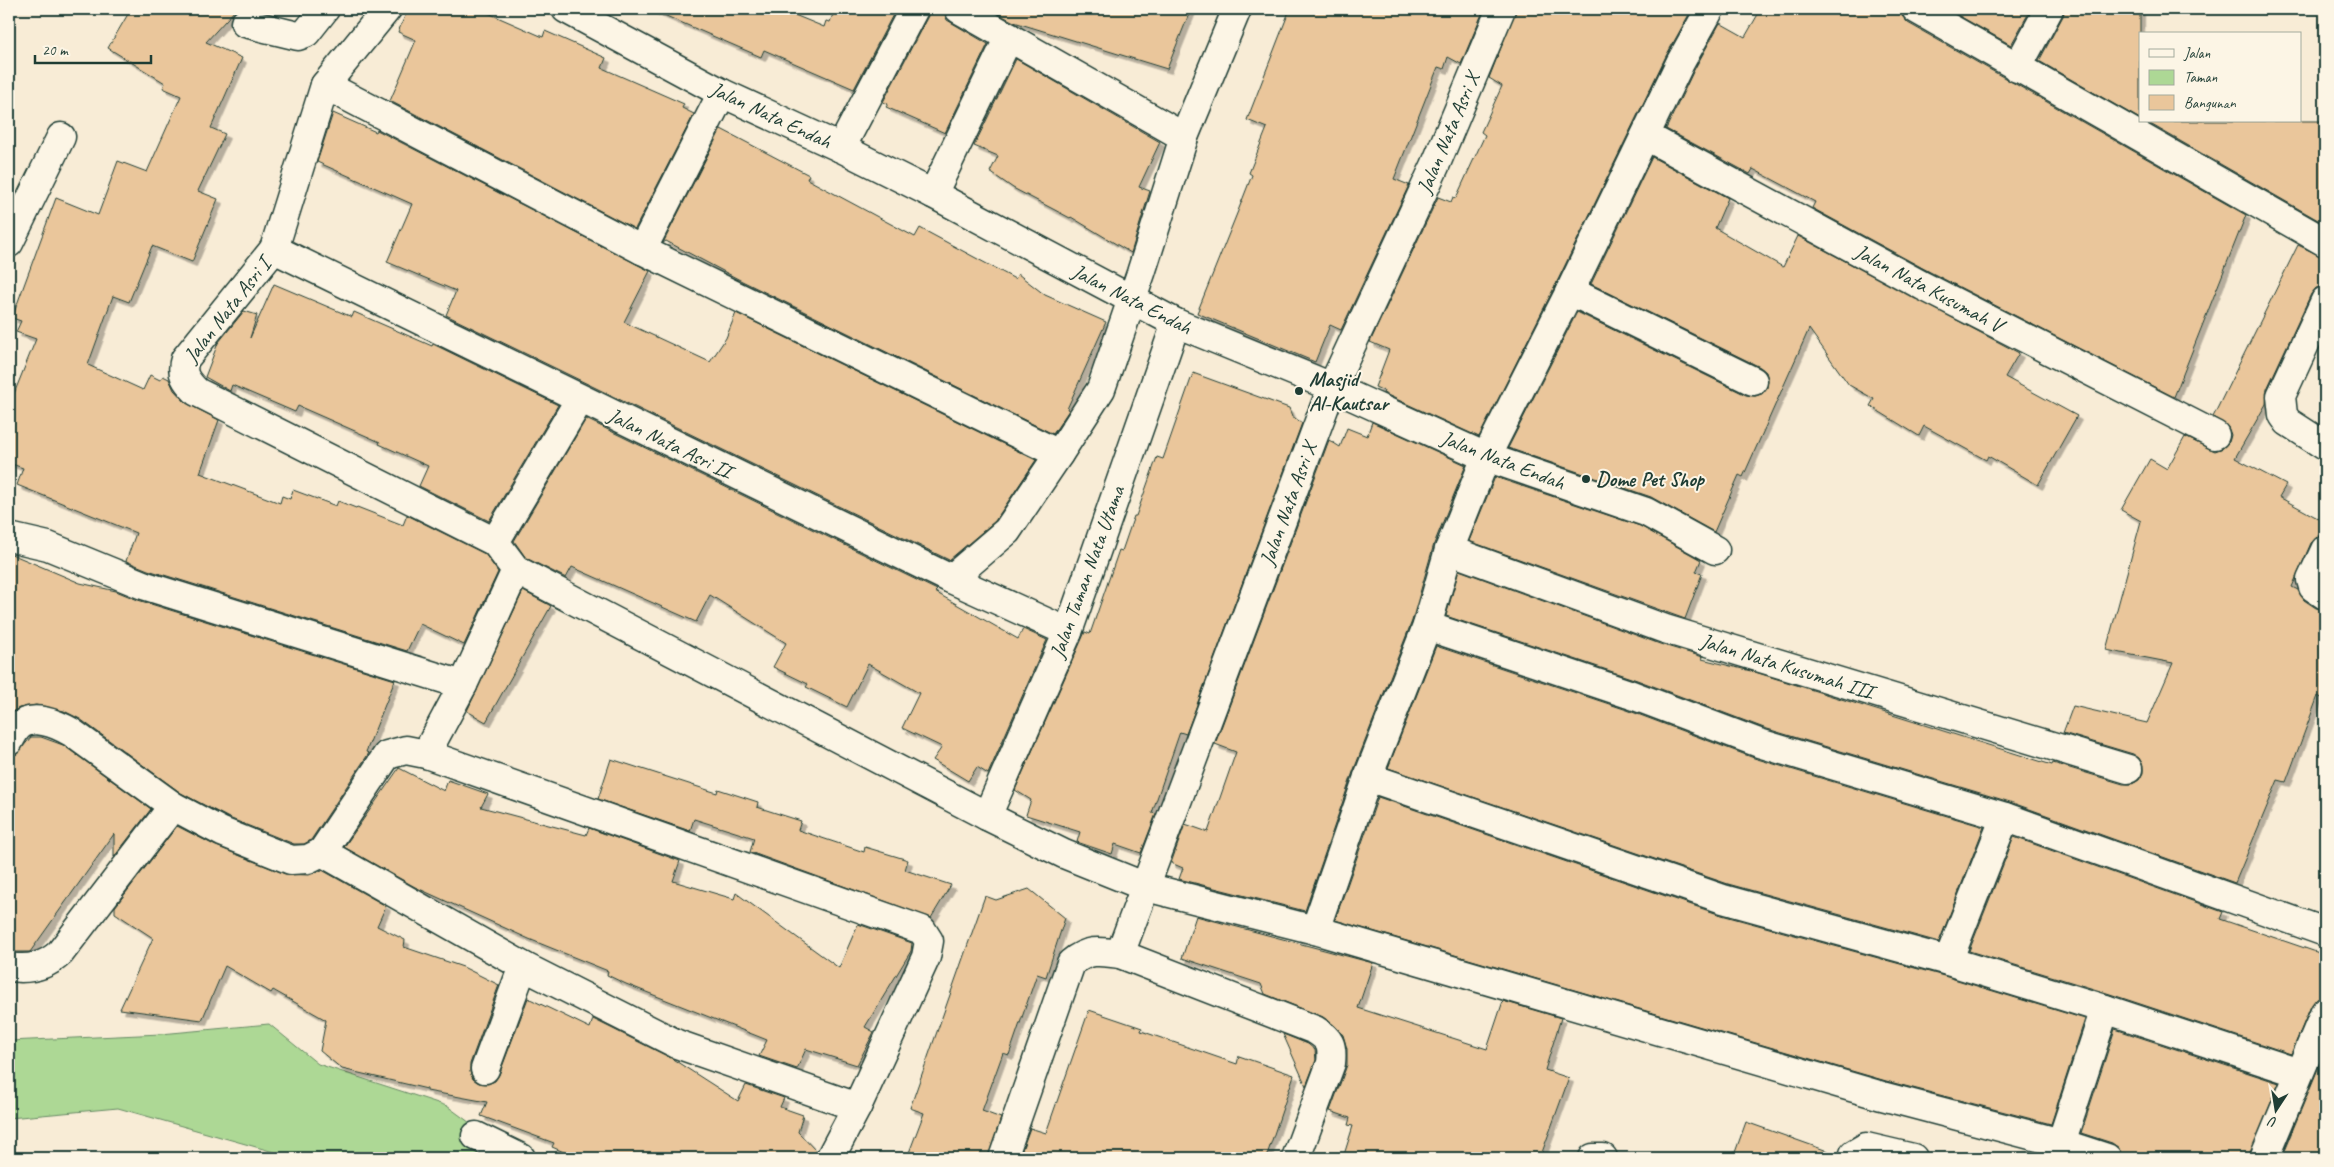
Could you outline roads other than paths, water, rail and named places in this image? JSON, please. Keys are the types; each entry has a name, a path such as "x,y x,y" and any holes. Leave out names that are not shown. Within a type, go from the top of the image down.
{"street":[{"path":"245,23 298,36 306,32 325,9"},
{"name":"Jalan Nata Asri I","path":"387,9 325,85 274,249 185,359 182,370 186,382 197,392 495,542"},
{"name":"Jalan Nata Endah","path":"566,9 722,93 841,148 933,194 1176,323 1332,387 1486,457 1646,512 1715,550"},
{"path":"841,148 914,9"},
{"path":"959,9 1184,137"},
{"path":"951,579 1007,531 1100,389 1184,137 1237,9"},
{"name":"Jalan Nata Asri X","path":"1120,954 1332,387 1435,166 1501,9"},
{"path":"1315,930 1368,777 1427,626 1449,550 1486,457 1570,291 1680,63 1710,9"},
{"path":"1916,9 2325,242"},
{"path":"2017,68 2049,9"},
{"path":"933,194 1009,37"},
{"path":"325,85 642,250 1059,454"},
{"path":"642,250 722,93"},
{"name":"Jalan Nata Kusumah V","path":"1646,136 1923,286 2215,435"},
{"path":"9,243 61,137"},
{"name":"Jalan Nata Asri II","path":"274,249 580,400 951,579 1068,632"},
{"path":"1570,291 1753,381"},
{"path":"2325,301 2281,396 2281,405 2283,415 2288,422 2325,446"},
{"name":"Jalan Taman Nata Utama","path":"987,816 1068,632 1176,323"},
{"path":"580,400 495,542 516,570 987,816 1064,854 1146,887 1315,930 1882,1096 2061,1143 2107,1158"},
{"path":"9,537 48,546 142,584 463,685"},
{"name":"Jalan Nata Kusumah III","path":"1449,550 1665,629 2128,769"},
{"path":"2325,550 2310,580 2313,587 2325,595"},
{"path":"426,754 463,685 516,570"},
{"path":"1427,626 1632,695 1759,743 2005,817 2325,932"},
{"path":"9,741 19,726 34,720 54,722 71,732 173,806 222,832 291,860 308,859 322,852 387,756 406,750 426,754 922,930 929,941 926,957 857,1107 830,1158"},
{"path":"1368,777 1723,899 1948,961 2105,1009 2298,1073"},
{"path":"9,967 34,968 54,959 173,806"},
{"path":"1948,961 2005,817"},
{"path":"322,852 523,966 677,1044 857,1107"},
{"path":"1003,1158 1071,963 1082,954 1100,951 1120,954 1315,1030 1328,1038 1332,1049 1331,1063 1296,1158"},
{"path":"485,1069 523,966"},
{"path":"2061,1143 2105,1009"},
{"path":"2264,1158 2325,1012"},
{"path":"476,1136 521,1158"},
{"path":"1853,1158 1854,1154 1866,1147 1913,1158"},
{"path":"1593,1158 1603,1158"}],"place":[{"name":"Masjid Al-Kautsar","path":"1299,391"},
{"name":"Dome Pet Shop","path":"1586,479"}]}
